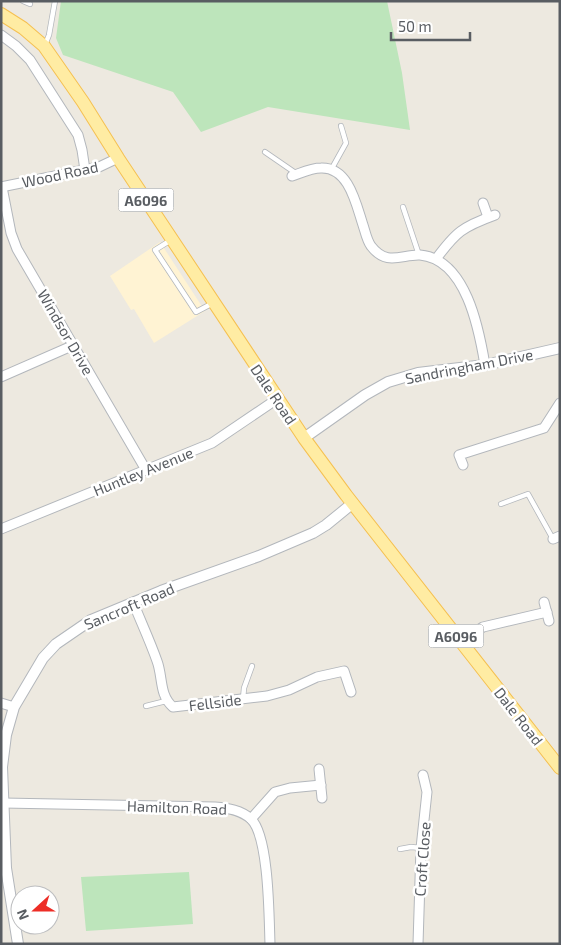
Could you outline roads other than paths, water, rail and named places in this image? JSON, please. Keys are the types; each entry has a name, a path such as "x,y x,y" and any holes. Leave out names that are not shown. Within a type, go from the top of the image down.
{"main road":[{"name":"Dale Road","path":"1,14 23,28 44,46 83,102 118,158 304,438 353,504 560,768"}],"street":[{"path":"1,35 16,46 33,64 78,135 85,170"},
{"name":"Wood Road","path":"1,187 103,166 118,158"},
{"path":"294,175 319,168 331,170 346,180 370,246 381,255 395,260 419,255 436,259 444,265 466,292 480,331 485,365"},
{"name":"Windsor Drive","path":"1,187 11,233 17,249 146,470"},
{"path":"436,259 452,237 462,229 491,216 483,203"},
{"path":"1,377 74,345"},
{"name":"Sandringham Drive","path":"304,438 365,395 388,382 418,373 485,365 560,348"},
{"name":"Huntley Avenue","path":"1,528 212,443 277,399"},
{"path":"463,465 459,455 544,428 560,403"},
{"name":"Sancroft Road","path":"18,944 6,868 2,768 6,735 14,707 43,658 56,644 91,620 133,602 313,534 353,504"},
{"name":"Fellside","path":"133,602 158,663 166,701 173,707 267,696 289,690 317,677 344,671 351,692"},
{"path":"461,641 483,627 545,607 549,621"},
{"path":"1,703 14,707"},
{"path":"319,769 322,798"},
{"name":"Croft Close","path":"418,944 421,848 427,792 423,774"},
{"path":"270,944 265,857 259,831 251,819 275,792 290,788 321,785"},
{"name":"Hamilton Road","path":"3,803 215,807 237,810 251,819"}],"lane":[{"path":"22,1 30,4"},
{"path":"44,46 49,35 55,1"},
{"path":"331,170 346,143 341,126"},
{"path":"265,152 294,175"},
{"path":"403,207 419,255"},
{"path":"172,239 155,250 196,312 213,302"},
{"path":"502,504 528,494 556,537"},
{"path":"242,699 252,666"},
{"path":"146,706 166,701"},
{"path":"400,848 411,846 421,848"}]}
